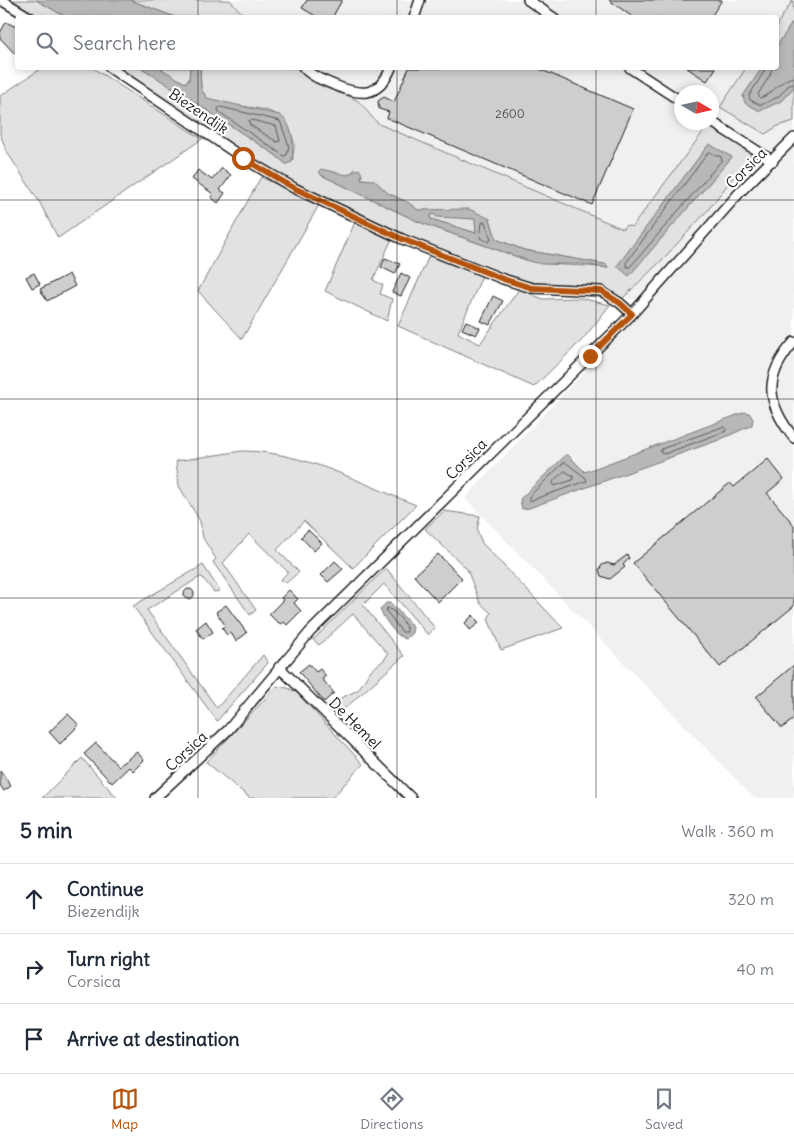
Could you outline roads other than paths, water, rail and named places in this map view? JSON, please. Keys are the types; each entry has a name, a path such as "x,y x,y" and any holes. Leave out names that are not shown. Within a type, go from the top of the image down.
{"street":[{"path":"1,0 26,15"},
{"path":"415,15 420,0"},
{"path":"528,0 550,15"},
{"name":"Biezendijk","path":"113,70 243,158 294,188 402,239 503,279 532,288 601,291 620,303 632,314"},
{"path":"306,70 310,75 354,93 363,93 380,86 390,70"},
{"path":"633,70 674,97"},
{"path":"719,126 773,161"},
{"name":"Corsica","path":"155,798 228,730 310,632 632,314 740,192 794,138"},
{"path":"794,342 779,359 772,379 772,399 778,416 794,438"},
{"name":"De Hemel","path":"279,668 411,798"}],"water":[{"path":"36,0 130,0 170,15 62,15"},
{"path":"794,20 794,87 781,101 760,111 745,103 743,96 761,70 779,70 779,43"},
{"path":"145,70 163,70 185,83 189,80 190,70 200,70 201,89 207,98 280,115 291,131 293,144 292,162 286,164 274,154"},
{"path":"709,144 732,157 629,276 617,266"},
{"path":"321,169 347,175 359,169 362,174 361,179 374,180 388,193 409,203 418,210 469,209 490,219 496,239 524,250 604,264 608,268 582,264 541,264 526,260 419,222 321,175 319,171","holes":["433,214 437,217 475,219 476,233 431,219 430,216"]},
{"path":"745,412 749,413 753,419 752,425 719,440 522,509 520,499 567,454 585,472"},
{"path":"386,603 391,603 413,627 412,633 406,639 394,631 382,614 380,610"}]}
